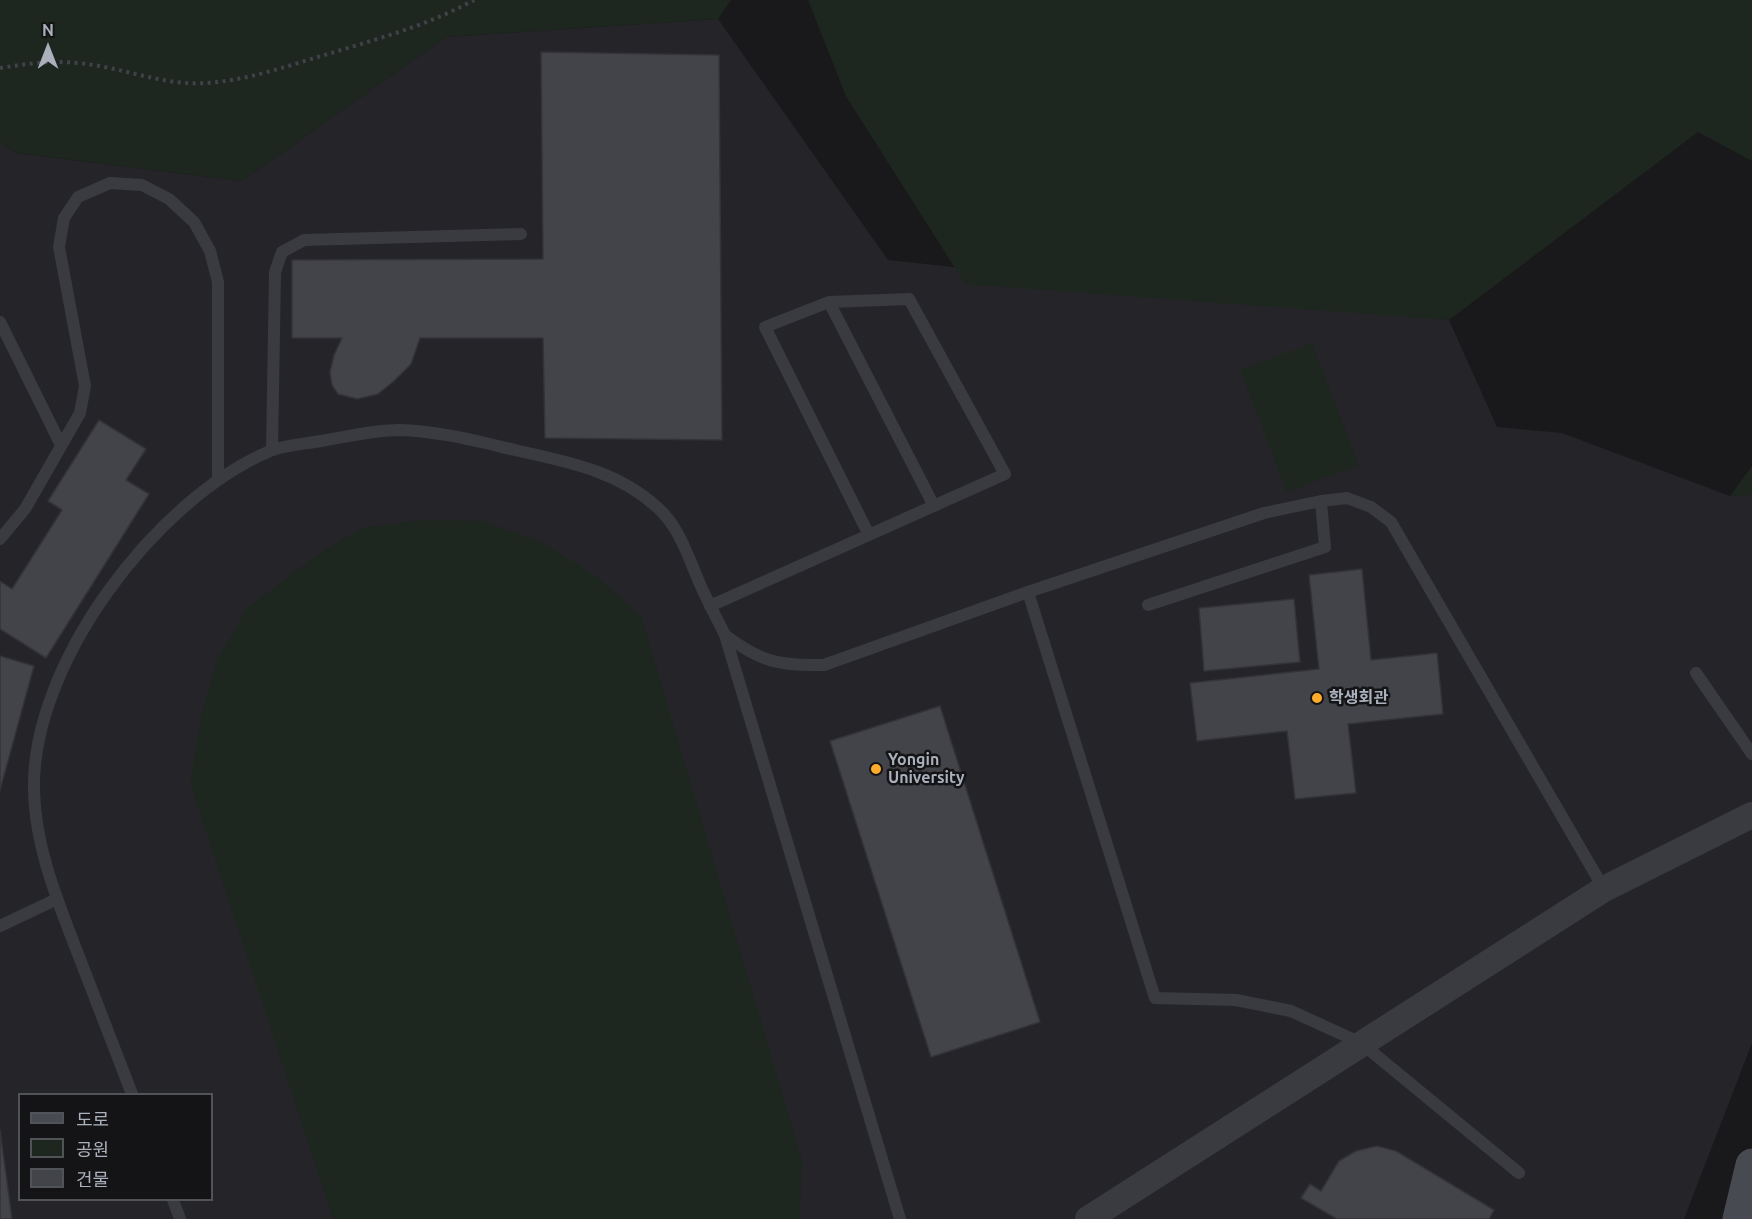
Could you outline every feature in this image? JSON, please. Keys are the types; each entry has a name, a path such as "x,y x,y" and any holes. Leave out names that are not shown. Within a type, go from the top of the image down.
{"main road":[{"path":"1739,1219 1752,1165"}],"street":[{"path":"1088,1219 1604,889 1752,815"}],"lane":[{"path":"0,539 25,509 80,413 85,386 59,247 64,218 78,197 110,183 142,184 169,199 194,222 210,251 218,282 218,480"},
{"path":"272,450 276,272 282,252 304,240 520,234"},
{"path":"710,606 1005,474 909,299 829,302 765,327 869,534"},
{"path":"829,302 934,506"},
{"path":"0,322 61,445"},
{"path":"131,1093 57,898 38,833 33,790 37,746 54,686 109,590 139,550 178,513 218,480 272,450 351,436 405,430 435,432 583,465 626,483 660,509 680,536 710,606 725,634 900,1219"},
{"path":"725,634 744,650 765,660 795,666 824,664 1264,513 1347,498 1371,507 1391,522 1604,889"},
{"path":"1148,605 1325,547 1321,501"},
{"path":"1029,592 1155,998 1236,1000 1291,1011 1361,1043 1519,1173"},
{"path":"1696,673 1752,754"},
{"path":"0,926 57,898"},
{"path":"172,1201 180,1219"}],"path":[{"path":"0,68 44,62 79,63 165,81 205,83 229,80 285,67 376,39 438,17 474,0"}],"shaded area":[{"name":"Yongin University","path":"718,19 888,260 1449,320 1497,427 1562,433 1730,496 1752,494 1752,1043 1684,1219 0,1219 0,142 16,153 242,181 446,37"}],"green space":[{"path":"0,0 731,0 718,19 446,37 242,181 16,153 0,142"},
{"path":"808,0 1752,0 1752,161 1698,132 1449,320 965,284 846,96"},
{"path":"1312,343 1359,465 1287,492 1240,370"},
{"path":"1752,466 1752,494 1730,496"},
{"path":"420,520 485,521 545,544 599,578 642,618 802,1160 800,1219 333,1219 190,783 201,716 217,660 247,608 315,556 361,528"}],"building":[{"path":"541,52 719,55 722,440 545,438 543,338 420,338 411,364 394,381 378,394 357,399 338,394 332,385 330,372 334,355 342,338 292,338 292,260 543,259"},
{"path":"99,420 146,449 126,480 149,494 46,658 0,629 0,581 12,589 62,510 48,501"},
{"name":"학생회관","path":"1362,569 1371,660 1437,653 1443,714 1348,724 1356,793 1295,799 1287,731 1197,741 1190,683 1319,669 1309,575"},
{"path":"1294,599 1300,662 1204,671 1199,608"},
{"path":"0,656 34,666 0,790"},
{"path":"940,706 1040,1022 931,1057 830,741"},
{"path":"0,1130 12,1219 0,1219"},
{"path":"1377,1146 1396,1151 1494,1210 1489,1219 1337,1219 1301,1198 1310,1184 1321,1191 1339,1161 1356,1151"}],"place":[{"name":"학생회관","path":"1317,698"},
{"name":"Yongin University","path":"876,769"}]}
